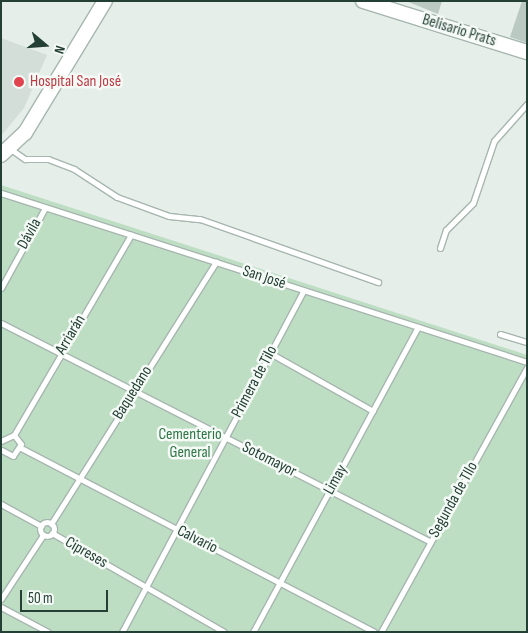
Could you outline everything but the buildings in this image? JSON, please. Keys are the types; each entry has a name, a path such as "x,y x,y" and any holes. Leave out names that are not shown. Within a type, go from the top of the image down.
{"main road":[{"path":"6,153 105,1"},
{"name":"Belisario Prats","path":"363,1 527,52"}],"lane":[{"path":"440,248 446,230 473,203 494,141 527,104"},
{"path":"6,153 24,159 48,159 74,169 117,197 160,213 200,219 378,282"},
{"name":"San José","path":"1,193 527,362"},
{"name":"Dávila","path":"1,288 45,208"},
{"name":"Arriarán","path":"14,435 130,235"},
{"name":"Baquedano","path":"51,524 216,262"},
{"name":"Primera de Tilo","path":"122,632 304,291"},
{"name":"Sotomayor","path":"1,323 430,542"},
{"name":"Limay","path":"252,632 418,327"},
{"path":"500,334 527,342"},
{"path":"270,353 373,412"},
{"name":"Segunda de TIlo","path":"381,632 527,367"},
{"path":"2,440 14,435 21,448 13,456 2,452"},
{"name":"Calvario","path":"21,448 78,480 374,632"},
{"path":"1,504 40,526 51,524 52,533 43,535 1,599"},
{"path":"40,526 43,535"},
{"name":"Cipreses","path":"52,533 224,632"},
{"path":"1,607 48,632"}],"shaded area":[{"name":"Hospital San José","path":"1,38 47,55 24,108 1,136"}],"green space":[{"name":"Cementerio General","path":"1,185 527,355 527,632 1,632"}],"place":[{"name":"Hospital San José","path":"19,82"}]}
